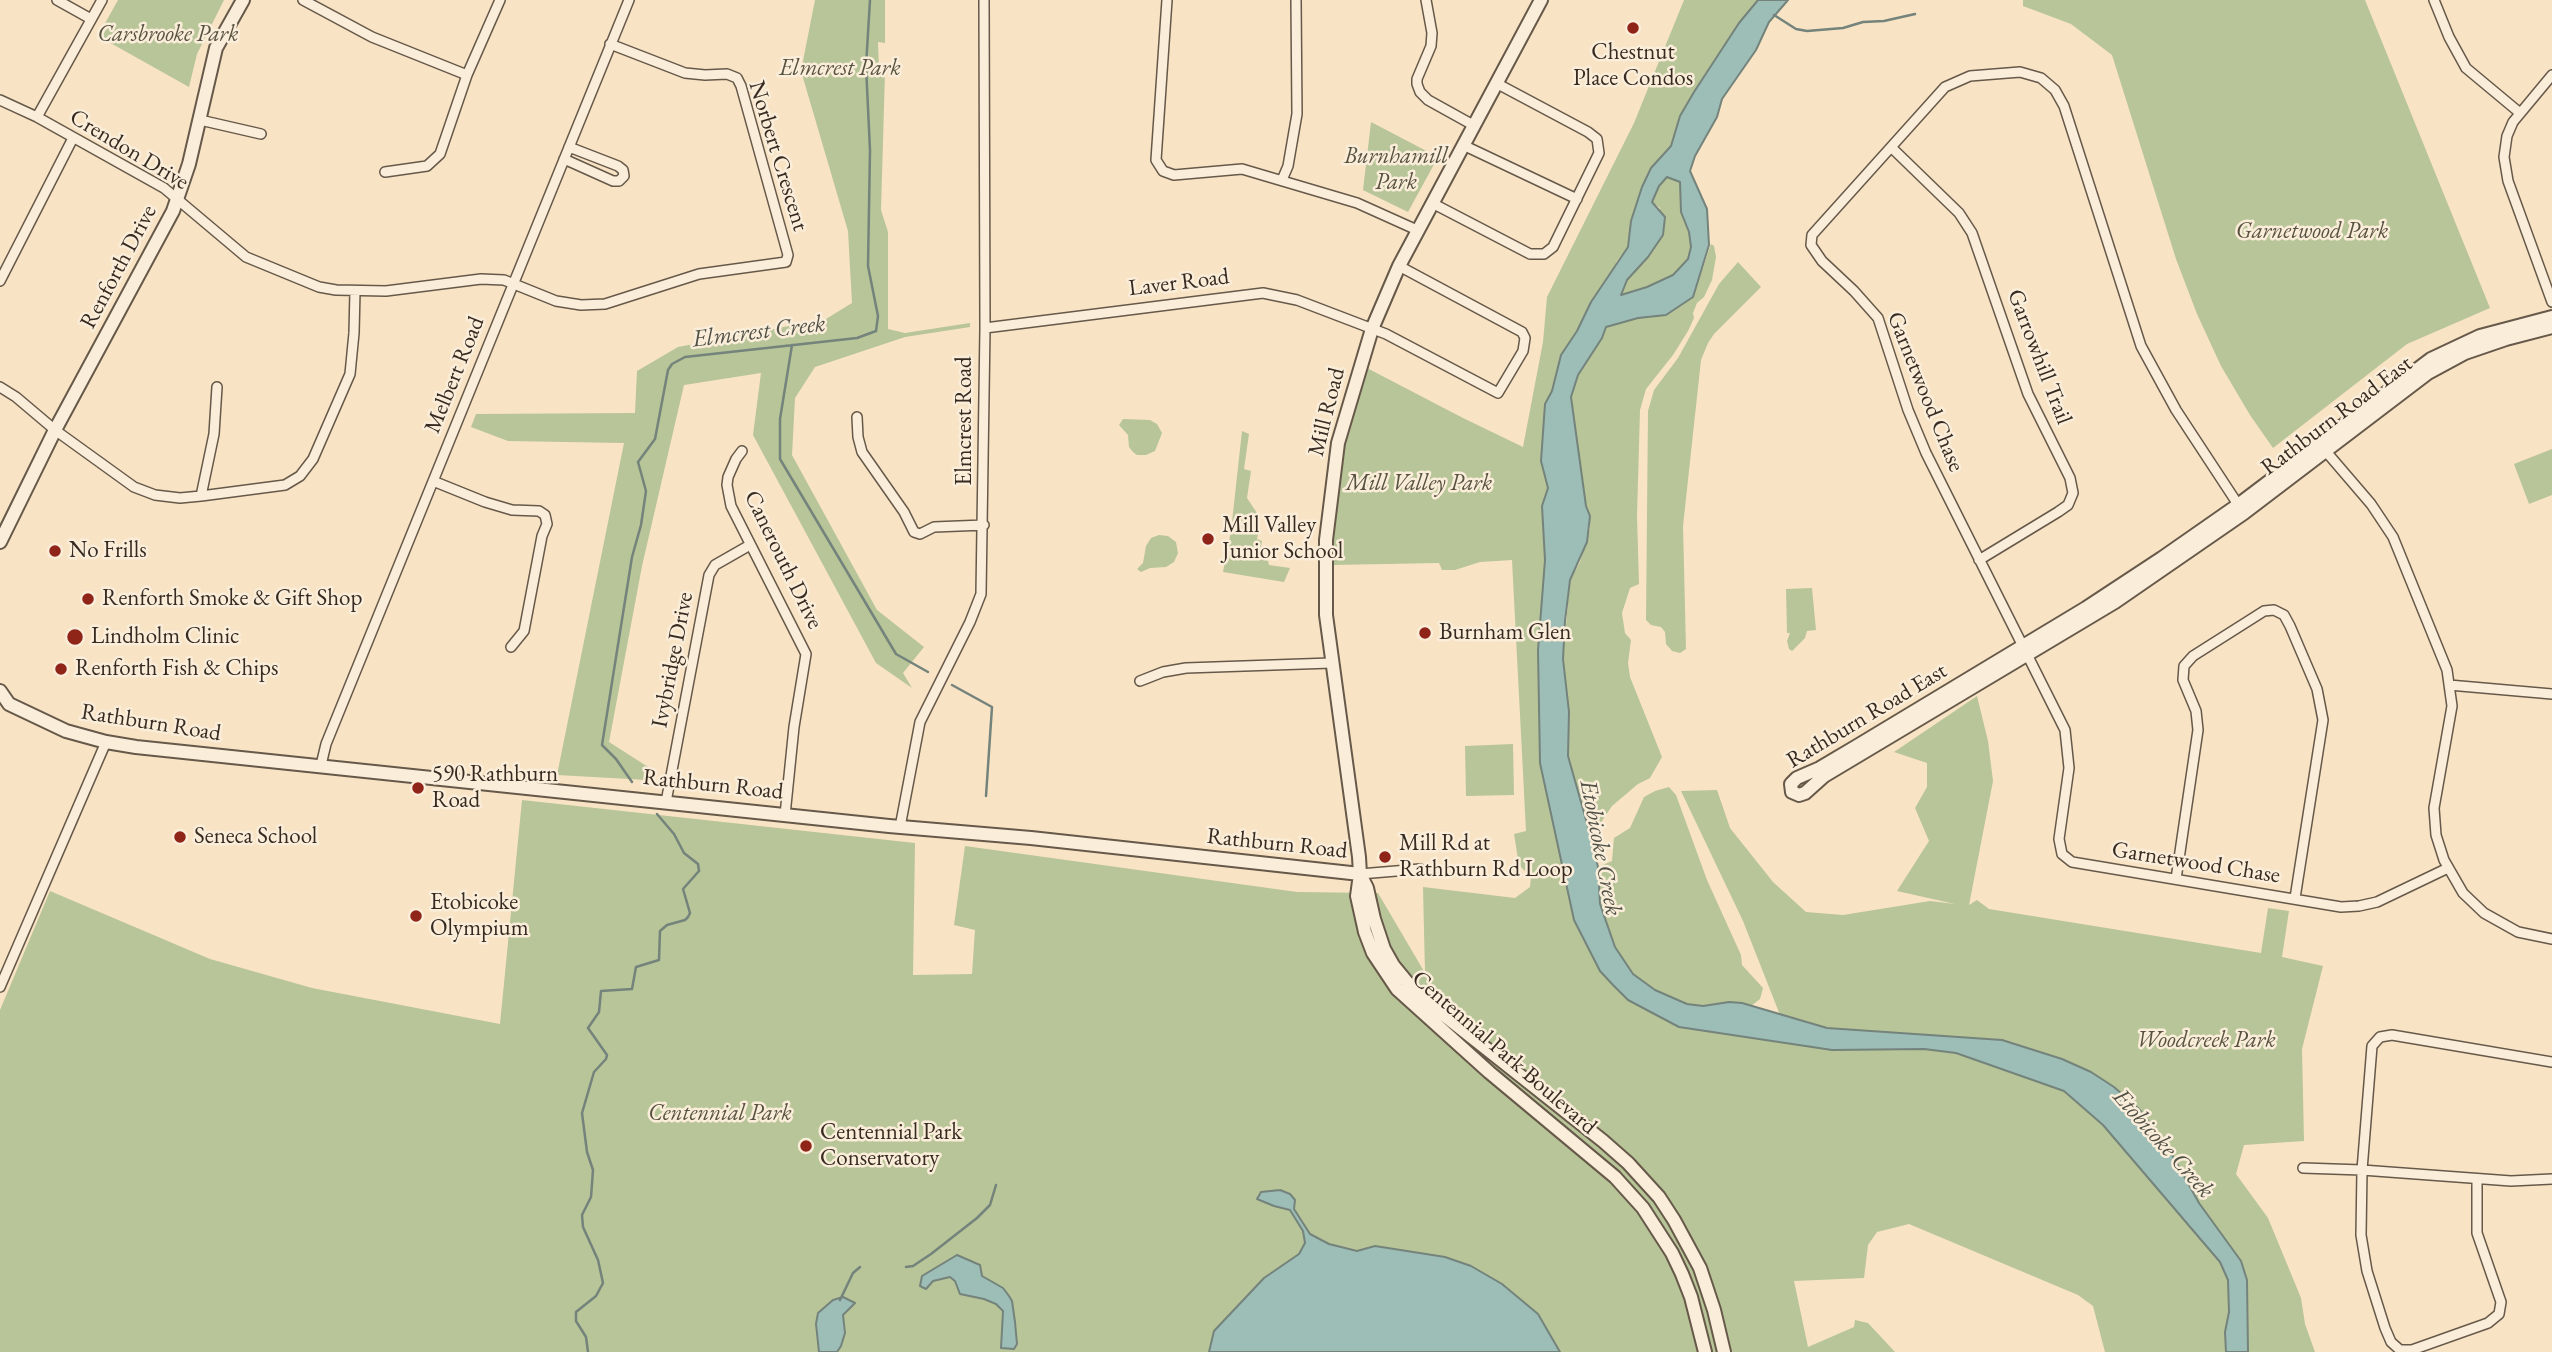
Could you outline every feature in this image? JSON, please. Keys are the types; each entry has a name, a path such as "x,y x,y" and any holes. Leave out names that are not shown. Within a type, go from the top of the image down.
{"street":[{"path":"57,0 91,19"},
{"path":"37,117 102,0"},
{"name":"Renforth Drive","path":"0,542 55,430 164,229 189,164 216,48 243,0"},
{"path":"303,0 372,37 467,75"},
{"path":"385,172 427,166 436,159 456,111 467,75 500,0"},
{"name":"Melbert Road","path":"321,765 326,744 629,0"},
{"name":"Elmcrest Road","path":"900,827 920,722 970,622 981,594 984,525 985,0"},
{"path":"1167,0 1156,160 1158,166 1168,175 1242,169 1357,203 1417,230"},
{"path":"1282,180 1288,166 1297,114 1296,0"},
{"path":"1426,0 1432,33 1431,46 1417,79 1420,92 1428,100 1473,125"},
{"name":"Mill Road","path":"1360,874 1326,615 1328,516 1339,441 1372,329 1399,266 1541,0"},
{"path":"2434,0 2449,37 2466,68 2520,113"},
{"name":"Norbert Crescent","path":"513,284 556,301 605,304 699,274 783,263 787,259 737,78 726,74 685,73 610,44"},
{"name":"Garnetwood Chase","path":"2241,509 2176,410 2141,346 2064,106 2049,84 2033,75 2020,72 1961,79 1938,93 1812,235 1811,245 1822,261 1854,290 1878,318 1908,410 1926,453 2065,730 2069,768 2059,839 2062,854 2072,862 2341,907 2376,902 2448,868"},
{"path":"2552,75 2513,122 2505,146 2506,172 2552,302"},
{"path":"1432,203 1530,254 1544,254 1553,247 1599,153 1597,139 1496,83"},
{"name":"Crendon Drive","path":"0,100 37,117 177,198 246,257 318,287 386,291 481,279 504,280 513,284"},
{"path":"200,120 261,134"},
{"path":"0,281 73,138"},
{"path":"1463,145 1577,199"},
{"path":"564,159 613,181 619,181 624,176 624,170 618,166 569,147"},
{"name":"Garrowhill Trail","path":"1892,148 1959,213 1972,233 2028,394 2070,478 2073,492 2068,505 1979,560"},
{"name":"Laver Road","path":"985,328 1263,293 1297,300 1386,334 1498,394 1522,351 1525,338 1518,328 1399,266"},
{"path":"0,387 134,488 155,495 180,498 285,485 300,477 313,459 350,374 355,290"},
{"name":"Rathburn Road East","path":"2026,650 1824,776 1805,793 1792,792 1791,784 1797,778 1820,768 2026,650 2115,602 2322,447 2416,369 2451,348 2480,336 2552,317"},
{"name":"Rathburn Road East","path":"2322,447 2428,373 2453,359 2490,344 2552,327"},
{"path":"201,496 214,434 217,387"},
{"path":"857,417 862,452 904,512 914,532 920,534 934,527 984,525"},
{"path":"2322,447 2371,504 2393,537 2447,670 2452,706 2434,808 2438,843 2448,868 2463,892 2492,919 2518,932 2552,939"},
{"name":"Canerouth Drive","path":"743,451 732,466 727,485 731,506 806,654 794,727 785,815"},
{"path":"433,481 485,502 512,510 539,511 545,515 547,524 542,536 524,631 510,647"},
{"name":"Ivybridge Drive","path":"666,802 709,575 715,565 750,545"},
{"path":"2176,879 2199,730 2196,711 2183,680 2184,666 2193,656 2261,613 2274,610 2284,615 2290,626 2317,689 2323,720 2295,898"},
{"path":"1140,681 1163,672 1185,668 1331,663"},
{"path":"2449,685 2552,694"},
{"name":"Rathburn Road","path":"0,691 5,705 66,731 106,742 214,756 900,827 1031,838 1360,874 1420,869"},
{"path":"0,987 106,742"},
{"name":"Centennial Park Boulevard","path":"1360,874 1357,896 1365,932 1386,975 1407,1001 1615,1177 1643,1208 1682,1274 1691,1297 1704,1352"},
{"name":"Centennial Park Boulevard","path":"1360,874 1367,888 1384,949 1393,965 1416,993 1593,1133 1628,1164 1659,1197 1700,1268 1724,1352"},
{"path":"2477,1180 2477,1233 2501,1302 2499,1314 2491,1322 2404,1351 2391,1342 2367,1271 2361,1235 2362,1170 2372,1046 2380,1037 2392,1035 2552,1062"},
{"path":"2303,1168 2477,1180 2552,1179"}],"green space":[{"name":"Carsbrooke Park","path":"118,0 224,0 197,54 189,87 98,36"},
{"name":"Elmcrest Park","path":"815,0 885,0 885,43 878,42 879,71 885,72 881,210 888,232 888,329 905,333 970,323 970,327 905,337 815,367 795,398 792,455 877,610 924,647 903,673 912,688 876,663 753,435 761,373 684,385 642,566 609,742 656,772 647,780 557,775 624,443 508,441 471,427 476,414 635,413 637,371 678,347 826,319 852,303 848,231 801,71"},
{"name":"Centennial Park","path":"1684,0 1758,0 1739,23 1694,92 1680,116 1671,146 1651,168 1631,221 1628,247 1561,355 1552,391 1545,404 1541,461 1548,488 1542,506 1545,560 1538,650 1540,763 1590,946 1600,971 1679,1027 1832,1050 1924,1049 1956,1053 2064,1091 2103,1125 2220,1262 2228,1280 2226,1352 2105,1352 2093,1306 2078,1295 1909,1224 1877,1232 1868,1245 1864,1278 1794,1281 1808,1347 1854,1327 1855,1320 1868,1323 1895,1352 0,1352 0,1010 50,891 210,959 312,988 500,1024 522,800 915,843 913,975 972,974 975,930 954,925 965,846 1297,892 1378,893 1425,973 1423,887 1515,898 1530,887 1531,877 1519,865 1514,834 1526,831 1512,560 1480,562 1455,570 1442,570 1439,563 1332,565 1335,505 1353,408 1365,367 1523,447 1543,342 1547,297 1634,123"},
{"name":"Garnetwood Park","path":"2023,0 2365,0 2490,308 2407,344 2273,448 2221,366 2197,314 2176,259 2112,55 2071,24 2023,6"},
{"name":"Burnhamill Park","path":"1371,122 1438,157 1408,212 1363,190"},
{"path":"1667,177 1680,182 1681,212 1689,232 1691,247 1688,259 1673,275 1621,295 1627,280 1648,257 1660,208 1652,202 1659,185"},
{"path":"1711,244 1716,257 1712,280 1704,297 1697,303 1688,331 1646,389 1640,410 1637,516 1639,584 1630,588 1622,613 1625,633 1631,640 1628,663 1630,677 1662,757 1650,778 1638,784 1612,806 1600,824 1589,829 1568,756 1569,712 1563,659 1570,580 1580,562 1590,528 1571,397 1578,375 1606,327 1638,318 1666,315 1693,297"},
{"path":"1738,262 1761,287 1714,334 1701,360 1683,526 1686,649 1680,653 1672,651 1666,644 1665,632 1661,627 1651,625 1646,620 1648,411 1654,390 1678,358 1719,284"},
{"path":"1123,419 1150,420 1157,424 1162,433 1155,451 1146,455 1133,452 1129,447 1128,435 1119,425"},
{"path":"1242,431 1249,434 1244,469 1251,471 1247,498 1257,513 1253,527 1259,529 1257,539 1262,541 1259,557 1268,561 1269,565 1290,568 1284,582 1223,572 1231,531"},
{"path":"2552,449 2552,495 2529,504 2514,464"},
{"path":"1168,536 1176,542 1178,553 1174,562 1166,567 1150,568 1141,572 1137,569 1143,563 1146,546 1151,538"},
{"path":"1812,588 1816,630 1807,631 1805,638 1792,651 1787,641 1790,633 1787,633 1786,589"},
{"name":"Woodcreek Park","path":"1977,696 1988,741 1993,781 1969,905 1977,900 1989,909 2261,953 2268,908 2289,911 2282,957 2323,966 2302,1049 2304,1141 2244,1145 2236,1174 2268,1218 2301,1298 2305,1324 2315,1352 2248,1352 2247,1280 2241,1261 2199,1203 2166,1144 2114,1087 2091,1072 2062,1059 2002,1040 1827,1028 1780,1015 1743,921 1681,791 1717,790 1730,828 1773,882 1806,912 1843,915 1930,901 1955,904 1897,891 1929,841 1915,808 1927,787 1927,763 1894,752"},
{"path":"1513,744 1514,795 1466,796 1465,746"},
{"path":"1669,787 1676,795 1707,880 1741,955 1742,965 1763,988 1760,999 1751,1006 1729,1002 1703,1006 1687,1004 1655,990 1633,974 1615,947 1600,904 1598,867 1612,861 1614,838 1630,828 1644,797"}],"water":[{"name":"Etobicoke Creek","path":"1758,0 1788,0 1769,22 1756,50 1722,99 1717,117 1695,156 1690,171 1707,209 1709,245 1693,297 1666,315 1638,318 1606,327 1578,375 1571,397 1586,506 1590,516 1587,542 1570,580 1565,621 1563,659 1569,712 1568,756 1598,867 1600,904 1615,947 1633,974 1655,990 1687,1004 1703,1006 1742,1003 1827,1028 2002,1040 2062,1059 2091,1072 2114,1087 2140,1110 2166,1144 2199,1203 2241,1261 2247,1280 2248,1352 2226,1352 2228,1280 2220,1262 2103,1125 2064,1091 1956,1053 1924,1049 1832,1050 1679,1027 1628,1000 1613,985 1600,971 1574,920 1540,763 1538,650 1545,560 1542,506 1548,488 1541,461 1545,404 1552,391 1561,355 1577,331 1591,302 1628,247 1631,221 1651,168 1671,146 1680,116 1739,23","holes":["1667,177 1680,182 1681,212 1689,232 1691,247 1688,259 1673,275 1621,295 1627,280 1663,235 1665,217 1652,202 1659,186"]},
{"path":"1280,1190 1290,1194 1295,1200 1294,1209 1310,1234 1329,1244 1357,1251 1375,1246 1445,1257 1471,1266 1502,1284 1538,1314 1560,1352 1209,1352 1214,1331 1264,1278 1299,1254 1305,1243 1303,1231 1290,1210 1257,1199 1261,1192"},
{"path":"957,1255 980,1265 982,1276 1003,1288 1009,1296 1015,1322 1017,1344 1014,1349 1001,1348 1003,1311 996,1304 960,1294 955,1281 950,1277 933,1281 926,1289 920,1286 922,1276"},
{"path":"843,1297 855,1303 843,1315 845,1333 841,1346 837,1352 819,1352 816,1324 818,1313 833,1300"}],"waterway":[{"name":"Elmcrest Creek","path":"632,782 602,745 632,557 641,525 646,491 638,462 655,439 668,370 672,364 685,357 857,338 876,331 878,316 868,266 870,150 866,66 870,0"},
{"path":"1774,15 1796,29 1807,31 1843,28 1915,14"},
{"path":"792,345 780,419 780,459 896,654 928,672"},
{"path":"952,685 992,707 986,796"},
{"name":"Elmcrest Creek","path":"588,1352 586,1337 576,1321 576,1312 596,1296 603,1283 598,1260 583,1227 582,1215 591,1197 593,1170 587,1152 582,1113 594,1072 607,1055 588,1028 599,1012 601,991 632,989 636,967 659,960 660,931 667,925 688,917 690,913 683,889 699,871 698,864 684,853 674,834 657,814"},
{"path":"906,1267 913,1266 931,1254 977,1218 990,1205 996,1185"},
{"path":"840,1300 853,1273 860,1267"}],"place":[{"name":"Chestnut Place Condos","path":"1633,28"},
{"name":"Mill Valley Junior School","path":"1208,539"},
{"name":"No Frills","path":"55,551"},
{"name":"Renforth Smoke & Gift Shop","path":"88,599"},
{"name":"Burnham Glen","path":"1425,633"},
{"name":"Lindholm Clinic","path":"75,637"},
{"name":"Renforth Fish & Chips","path":"61,669"},
{"name":"590 Rathburn Road","path":"418,788"},
{"name":"Seneca School","path":"180,837"},
{"name":"Mill Rd at Rathburn Rd Loop","path":"1385,857"},
{"name":"Etobicoke Olympium","path":"416,916"},
{"name":"Centennial Park Conservatory","path":"806,1146"}],"park label":[{"name":"Mill Valley Park","path":"1419,484"}]}
